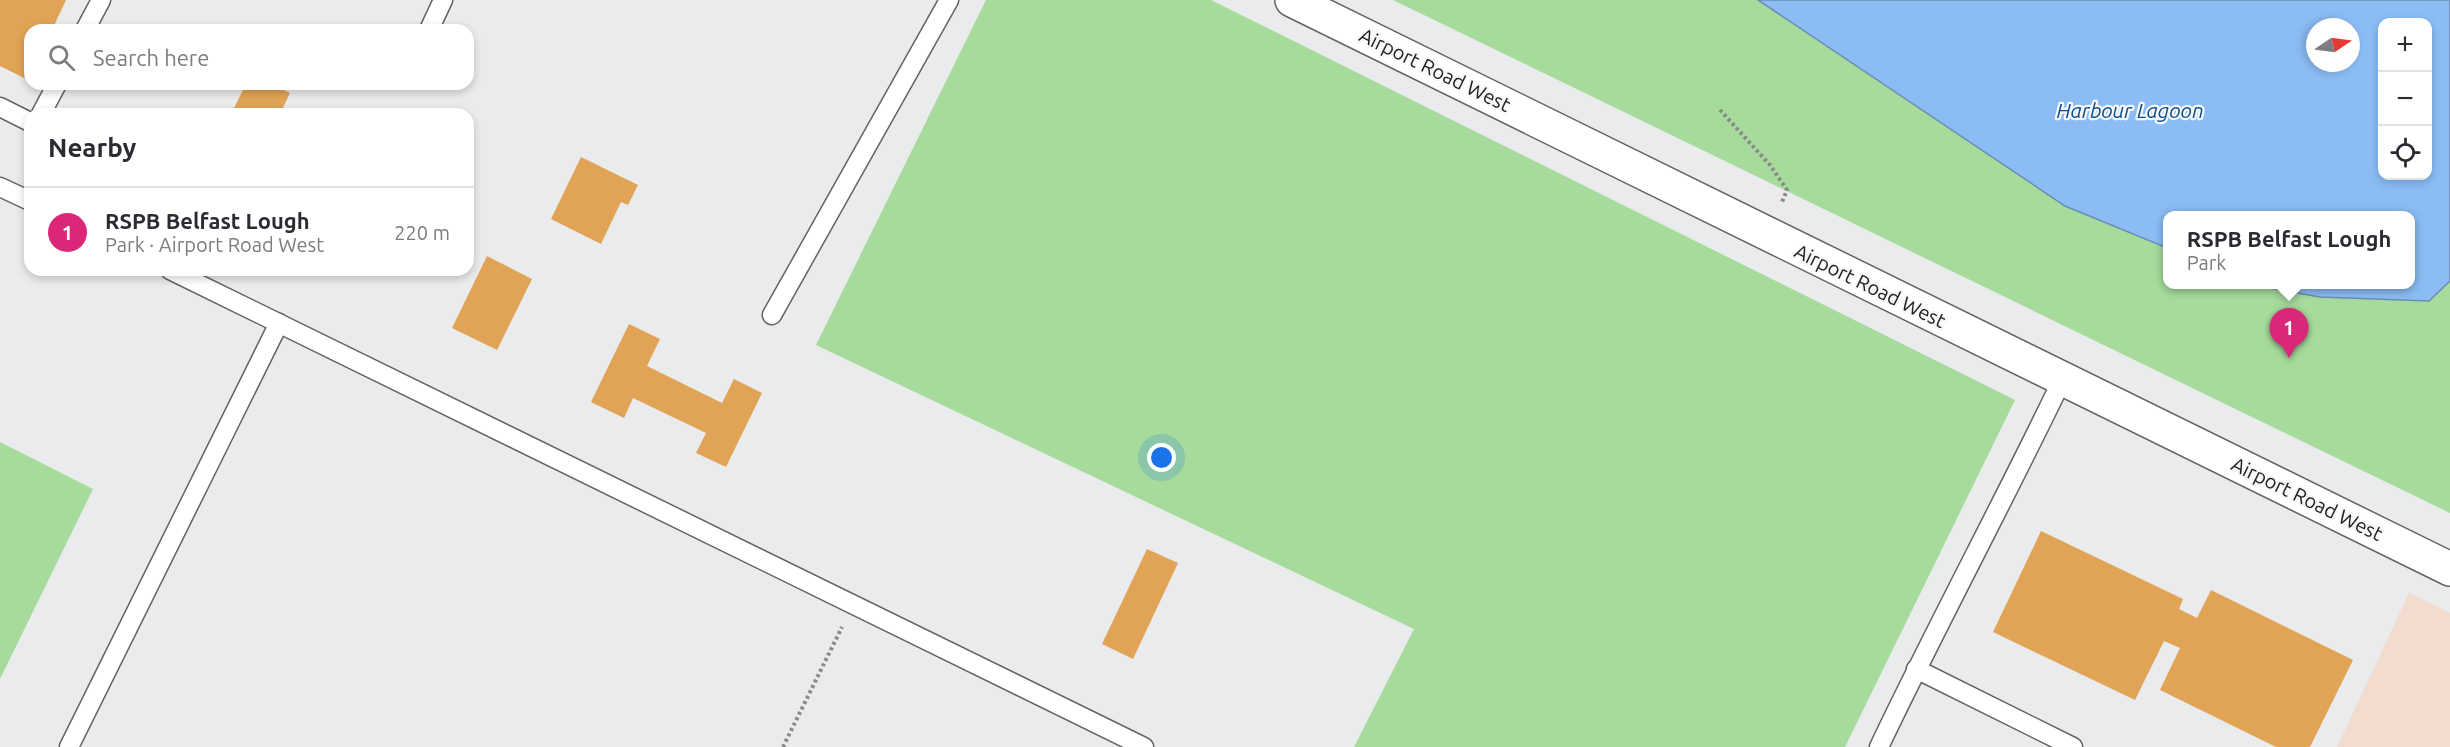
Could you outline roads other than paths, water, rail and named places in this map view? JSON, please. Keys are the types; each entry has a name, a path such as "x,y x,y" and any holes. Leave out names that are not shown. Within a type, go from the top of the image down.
{"street":[{"name":"Airport Road West","path":"1292,0 1768,236 2450,569"}],"lane":[{"path":"88,24 101,0"},
{"path":"432,24 443,0"},
{"path":"772,315 949,0"},
{"path":"44,108 54,90"},
{"path":"0,107 24,119"},
{"path":"0,187 24,198"},
{"path":"182,276 1144,747"},
{"path":"69,747 279,323"},
{"path":"1879,747 1916,669 2013,485 2062,380"},
{"path":"1916,669 2073,747"}],"water":[{"name":"Harbour Lagoon","path":"1758,0 2450,0 2450,281 2429,301 2320,297 2275,289 2415,289 2415,211 2163,211 2163,246 2065,206"}],"place":[{"name":"RSPB Belfast Lough","path":"2289,358"}]}
